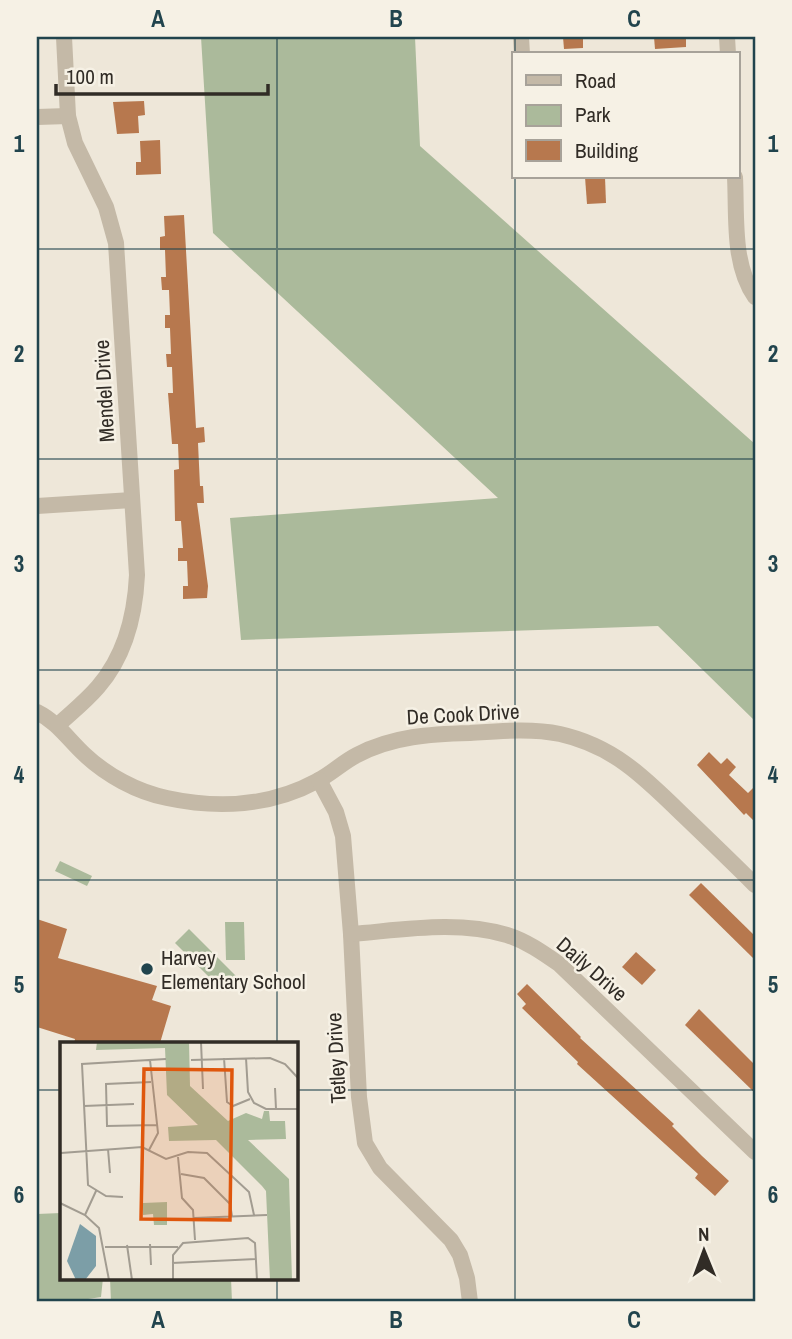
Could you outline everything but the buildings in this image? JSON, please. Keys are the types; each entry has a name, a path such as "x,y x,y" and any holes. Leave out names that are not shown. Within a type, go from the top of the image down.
{"street":[{"name":"Mendel Drive","path":"58,725 97,688 118,656 130,627 137,575 116,243 103,199 75,143 68,116 64,37"},
{"path":"37,117 68,116"},
{"path":"735,178 740,258 747,285 755,297"},
{"path":"37,506 132,500"},
{"name":"De Cook Drive","path":"37,712 58,725 84,753 113,775 138,789 165,798 215,804 284,796 319,780 358,754 403,738 482,732 559,734 594,745 629,764 755,885"},
{"name":"Tetley Drive","path":"319,780 336,812 343,836 359,1097 365,1143 380,1168 451,1240 460,1255 470,1302"},
{"name":"Daily Drive","path":"351,934 465,928 507,935 526,943 559,964 755,1152"}],"green space":[{"path":"201,37 415,37 420,146 755,444 755,721 658,626 241,640 230,518 498,498 213,233"},
{"path":"60,861 92,876 87,886 55,871"},
{"path":"225,922 244,922 245,960 226,960"},
{"path":"189,929 236,976 222,990 175,943"},
{"path":"60,1213 60,1280 103,1280 101,1297 69,1302 37,1302 37,1214"},
{"path":"110,1280 231,1280 232,1302 111,1302"}],"place":[{"name":"Harvey Elementary School","path":"147,969"}]}
